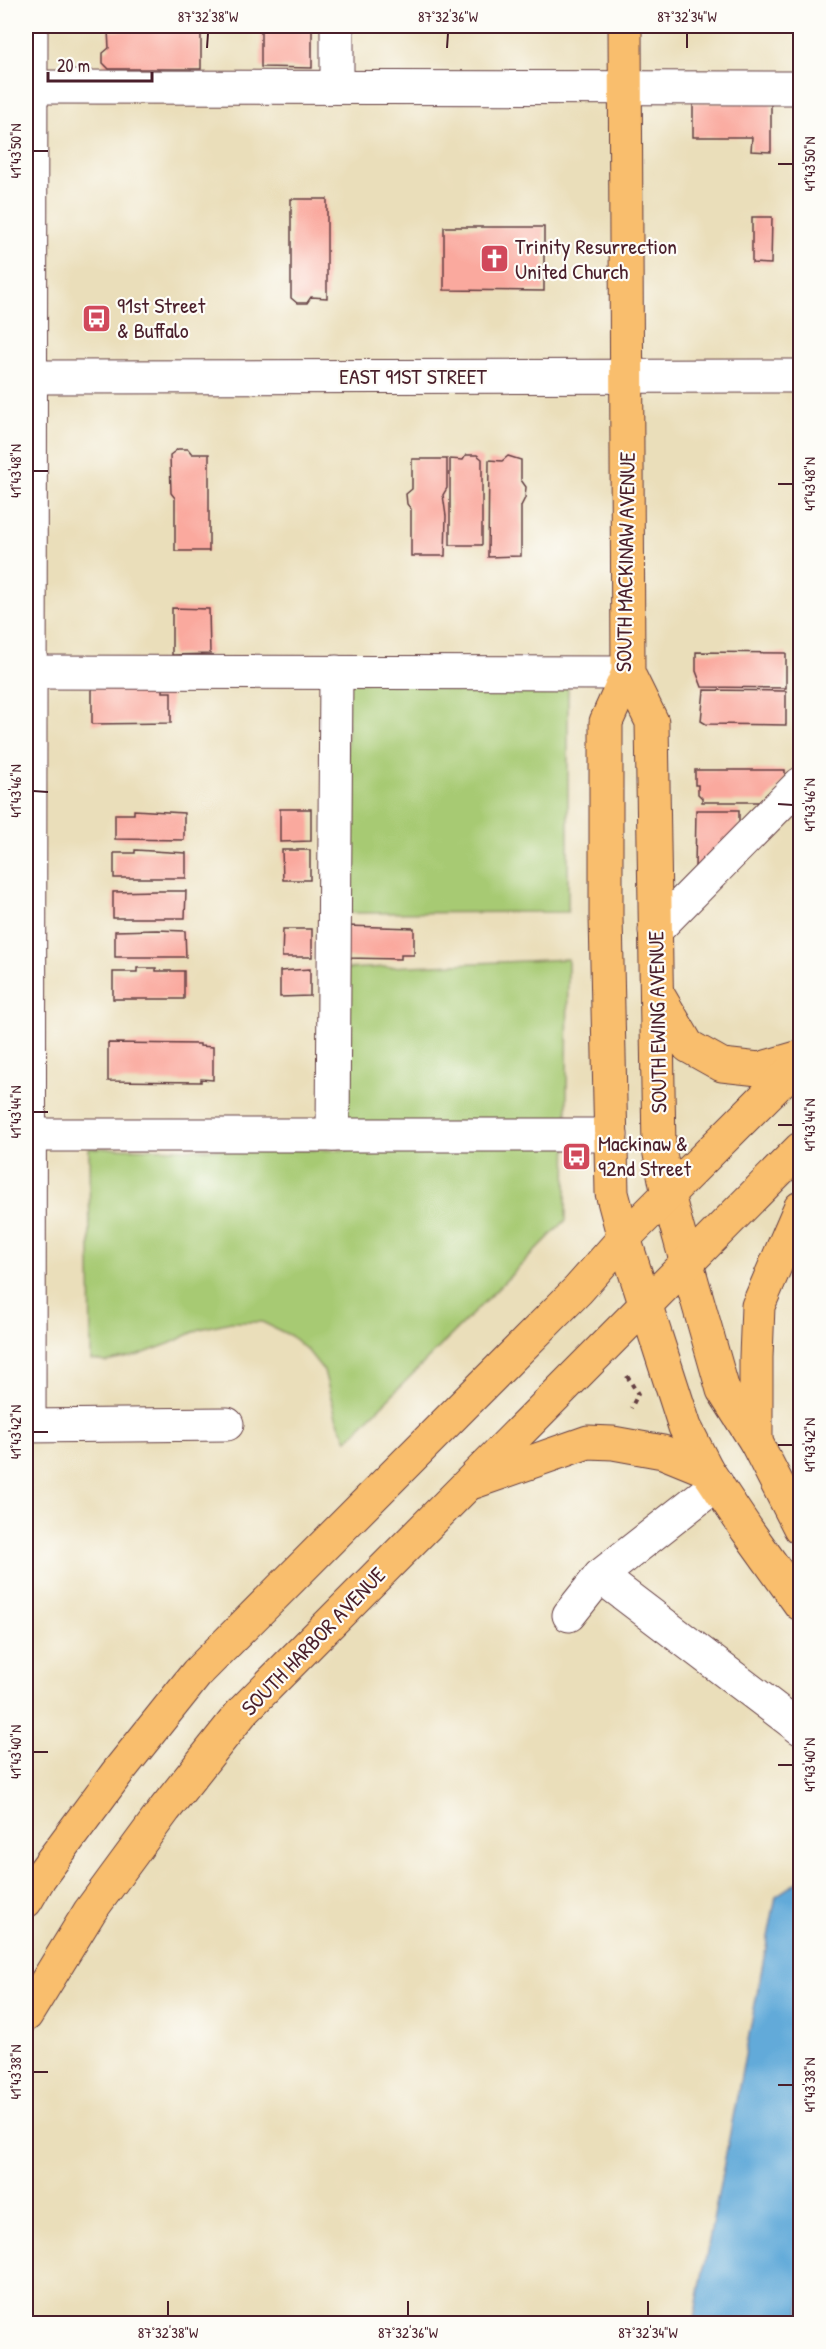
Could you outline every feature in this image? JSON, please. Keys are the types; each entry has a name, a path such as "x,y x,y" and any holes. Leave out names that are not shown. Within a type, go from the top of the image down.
{"main road":[{"name":"SOUTH MACKINAW AVENUE","path":"624,1238 612,1192 606,917 606,722 628,673 625,26"},
{"name":"SOUTH EWING AVENUE","path":"628,673 652,722 659,1149 668,1195 723,1390 756,1442 801,1528"},
{"path":"656,991 688,1046 722,1065 759,1069 801,1057"},
{"path":"26,1901 40,1877 117,1773 197,1673 578,1290 624,1238 801,1062"},
{"name":"SOUTH HARBOR AVENUE","path":"26,2015 90,1911 165,1809 242,1712 801,1149"},
{"path":"756,1442 758,1306 801,1208"},
{"path":"624,1238 685,1427 712,1477 801,1604"},
{"path":"466,1485 588,1442 614,1443 663,1452 712,1477"}],"street":[{"path":"31,26 28,87 27,377 30,1333 27,1426 227,1424"},
{"path":"337,26 337,87"},
{"path":"28,87 801,88"},
{"name":"EAST 91ST STREET","path":"27,377 801,376"},
{"path":"27,672 628,673"},
{"path":"333,1135 336,672"},
{"path":"655,931 801,784"},
{"path":"28,1135 611,1135"},
{"path":"569,1615 600,1576 712,1477"},
{"path":"600,1576 801,1728"}],"path":[{"path":"627,1376 638,1394 631,1408"}],"green space":[{"path":"347,682 568,682 568,912 347,913"},
{"path":"568,959 566,1220 347,1440 336,1417 324,1371 308,1351 291,1336 262,1322 231,1322 200,1329 139,1355 106,1362 91,1360 89,1148 347,1150 345,969"}],"water":[{"path":"800,1880 800,2323 693,2323 776,1896"}],"building":[{"path":"107,26 200,26 200,28 107,28"},
{"path":"261,26 312,26 312,68 261,67"},
{"path":"108,31 201,31 201,69 109,69 103,63 103,53 109,48"},
{"path":"693,103 771,103 771,152 751,151 752,137 693,137"},
{"path":"291,199 327,199 327,298 311,297 307,303 297,303 291,298"},
{"path":"752,217 772,217 771,264 752,263"},
{"name":"Trinity Resurrection United Church","path":"444,227 544,227 544,291 444,290"},
{"path":"178,449 188,449 192,454 209,454 209,551 175,551 175,498 171,493 170,455"},
{"path":"466,455 477,455 482,459 482,545 450,545 450,459 463,460"},
{"path":"508,456 521,460 521,480 526,487 525,498 521,506 521,556 488,557 489,460 502,461"},
{"path":"412,459 447,459 447,488 443,495 446,516 445,556 411,556 411,509 407,504 406,494 412,489"},
{"path":"172,608 209,609 210,654 172,655"},
{"path":"696,652 786,653 786,688 702,687 696,671"},
{"path":"92,687 163,687 163,692 171,692 171,723 92,724"},
{"path":"704,690 786,691 786,725 706,724 701,721"},
{"path":"695,770 785,770 785,779 765,802 702,802 698,794 698,785 695,785"},
{"path":"280,809 311,809 311,841 280,842"},
{"path":"134,810 184,813 184,840 115,839 115,814 134,814"},
{"path":"696,810 739,810 739,840 695,868"},
{"path":"135,850 186,853 186,878 114,878 114,853 135,853"},
{"path":"282,850 310,850 310,880 283,880"},
{"path":"186,891 185,918 113,918 113,892"},
{"path":"346,926 414,928 414,955 401,955 401,959 346,958"},
{"path":"283,929 312,929 312,957 282,957"},
{"path":"115,931 185,931 186,957 115,957"},
{"path":"137,968 184,971 184,999 113,999 113,972 137,972"},
{"path":"310,969 310,996 280,997 280,971"},
{"path":"108,1043 200,1044 200,1046 213,1047 213,1080 201,1079 201,1082 108,1081"}],"place":[{"name":"Trinity Resurrection United Church","path":"494,259"},
{"name":"91st Street & Buffalo","path":"96,318"},
{"name":"Mackinaw & 92nd Street","path":"577,1156"}]}
